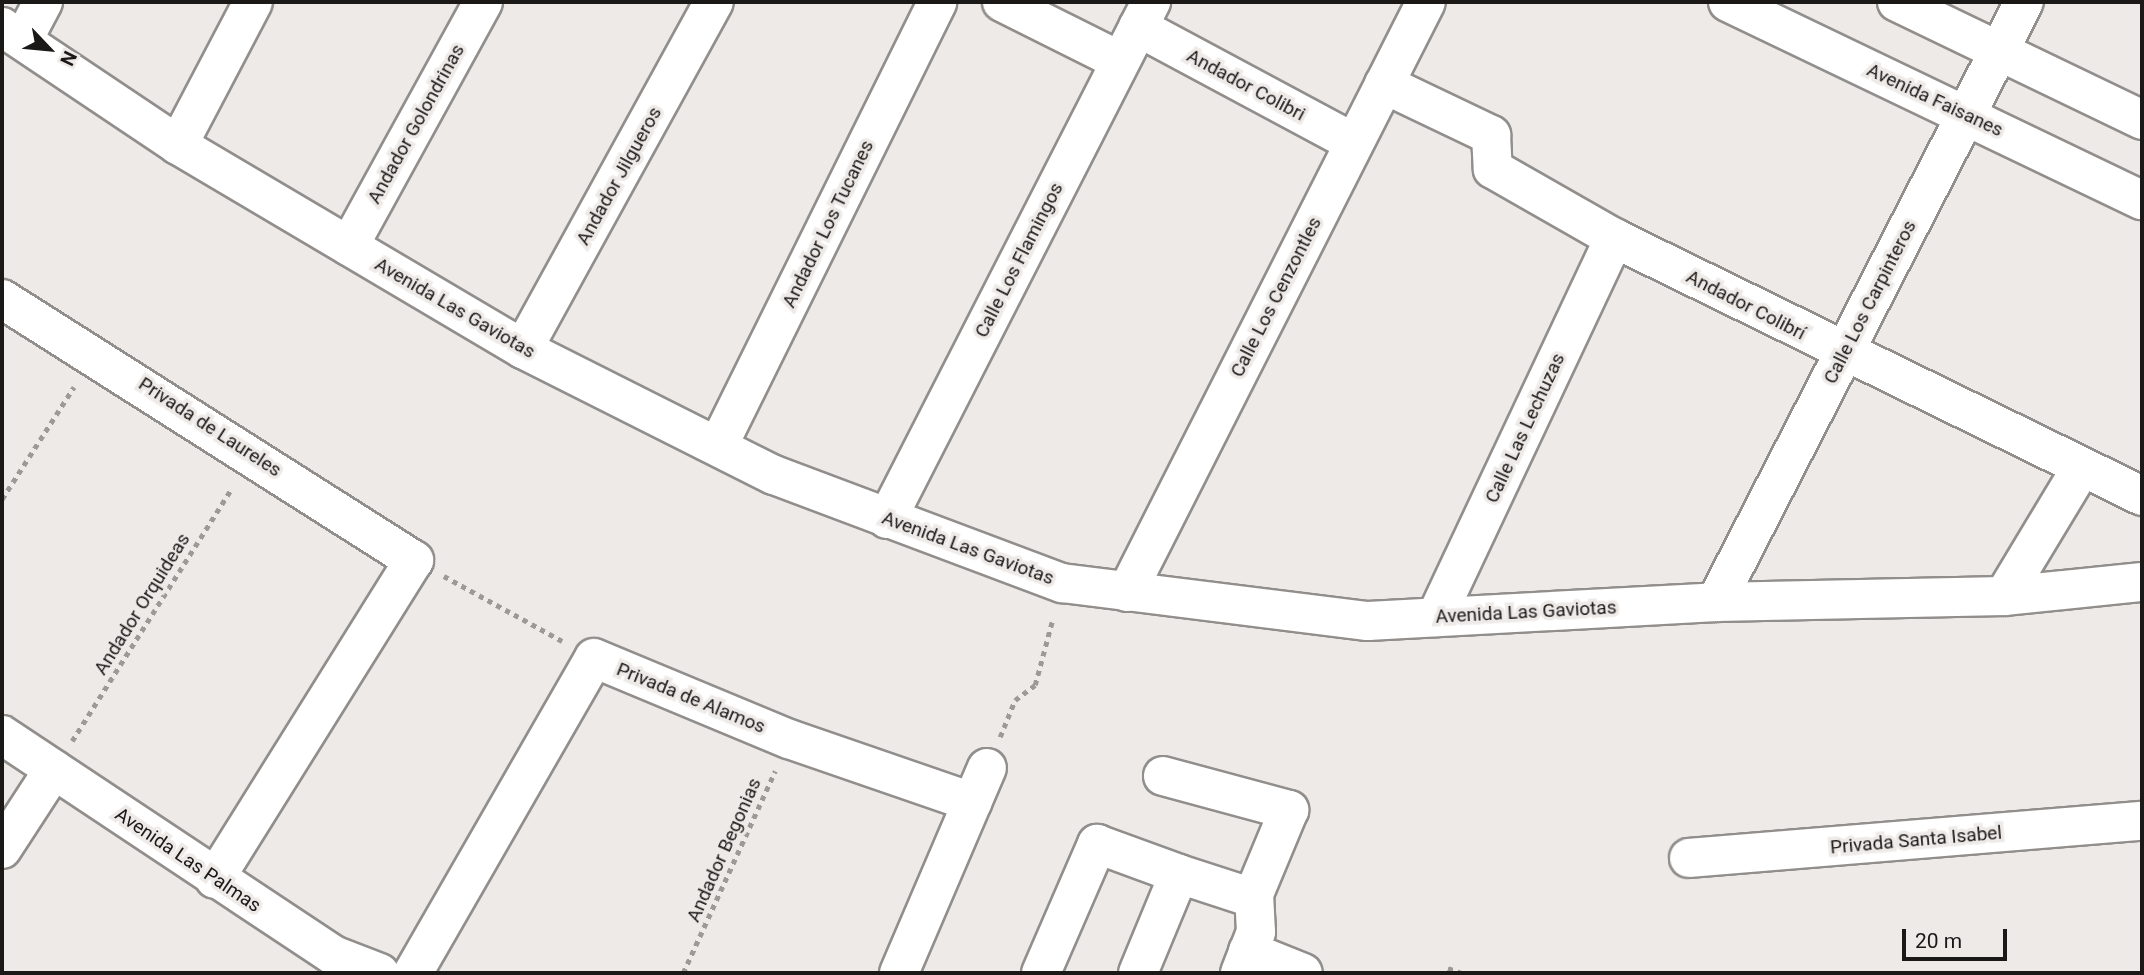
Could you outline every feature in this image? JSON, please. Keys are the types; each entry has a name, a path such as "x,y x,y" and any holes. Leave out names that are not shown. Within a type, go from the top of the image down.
{"street":[{"path":"12,34 43,2"},
{"path":"178,145 253,2"},
{"name":"Andador Golondrinas","path":"349,246 483,2"},
{"name":"Andador Jilgueros","path":"523,349 714,2"},
{"path":"1002,2 1120,61"},
{"name":"Calle Los Cenzontles","path":"1127,592 1426,2"},
{"name":"Avenida Faisanes","path":"1728,2 2142,200"},
{"path":"1897,2 2142,120"},
{"name":"Calle Los Carpinteros","path":"1716,602 2025,2"},
{"name":"Andador Los Tucanes","path":"718,446 929,4"},
{"name":"Calle Los Flamingos","path":"887,519 1144,14"},
{"name":"Andador Colibri","path":"1144,14 1354,144"},
{"name":"Avenida Las Gaviotas","path":"12,34 178,145 523,349 718,446 887,519 1062,583 1368,621 1716,602 2004,596 2142,582"},
{"name":"Andador Colibrí","path":"1384,84 1491,135 1493,169 1614,238 2080,470 2142,496"},
{"name":"Calle Las Lechuzas","path":"1436,617 1614,238"},
{"name":"Privada de Laureles","path":"2,299 253,454 414,560"},
{"path":"2004,596 2080,470"},
{"path":"215,879 414,560"},
{"name":"Privada de Alamos","path":"413,973 594,658 789,739 980,785 899,973"},
{"name":"Avenida Las Palmas","path":"2,735 333,955 380,973"},
{"path":"3,844 54,769"},
{"path":"1163,776 1289,810 1253,898 1256,932 1244,962 1303,973"},
{"name":"Privada Santa Isabel","path":"1689,858 2142,821"},
{"path":"1041,973 1097,844 1253,898"},
{"path":"1138,973 1179,874"}],"path":[{"path":"2,499 95,354"},
{"name":"Andador Orquideas","path":"54,769 253,454"},
{"path":"414,560 594,658"},
{"path":"1015,700 1035,685 1062,583"},
{"name":"Andador Begonias","path":"684,973 789,739"},
{"path":"1448,968 1462,973"}]}
